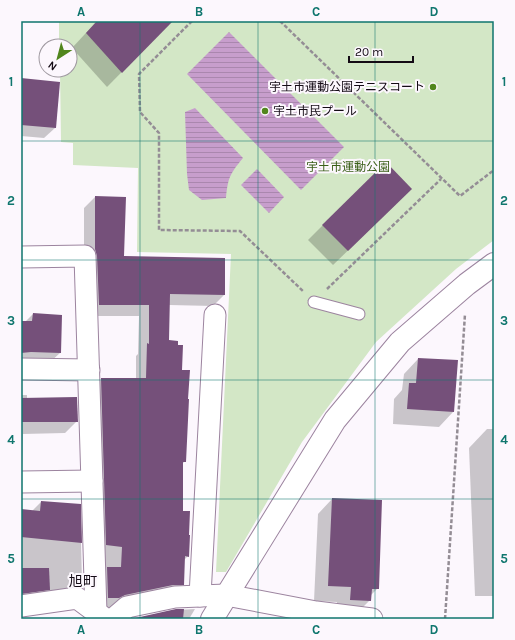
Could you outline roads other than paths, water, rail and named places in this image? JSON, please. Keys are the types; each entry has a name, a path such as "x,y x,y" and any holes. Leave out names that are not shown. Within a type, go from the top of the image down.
{"street":[{"path":"21,257 86,256 92,481 105,617"},
{"path":"212,619 335,420 400,342 467,284 494,264"},
{"path":"200,596 215,315"},
{"path":"21,369 89,370"},
{"path":"21,482 92,481"},
{"path":"105,617 127,607 175,597 226,596 316,612 372,619"},
{"path":"21,606 77,598 105,617"}],"lane":[{"path":"314,302 359,314"}],"place":[{"name":"宇土市運動公園テニスコート","path":"433,87"},
{"name":"宇土市民プール","path":"265,111"}],"district":[{"name":"旭町","path":"83,581"}],"park label":[{"name":"宇土市運動公園","path":"348,167"}]}
